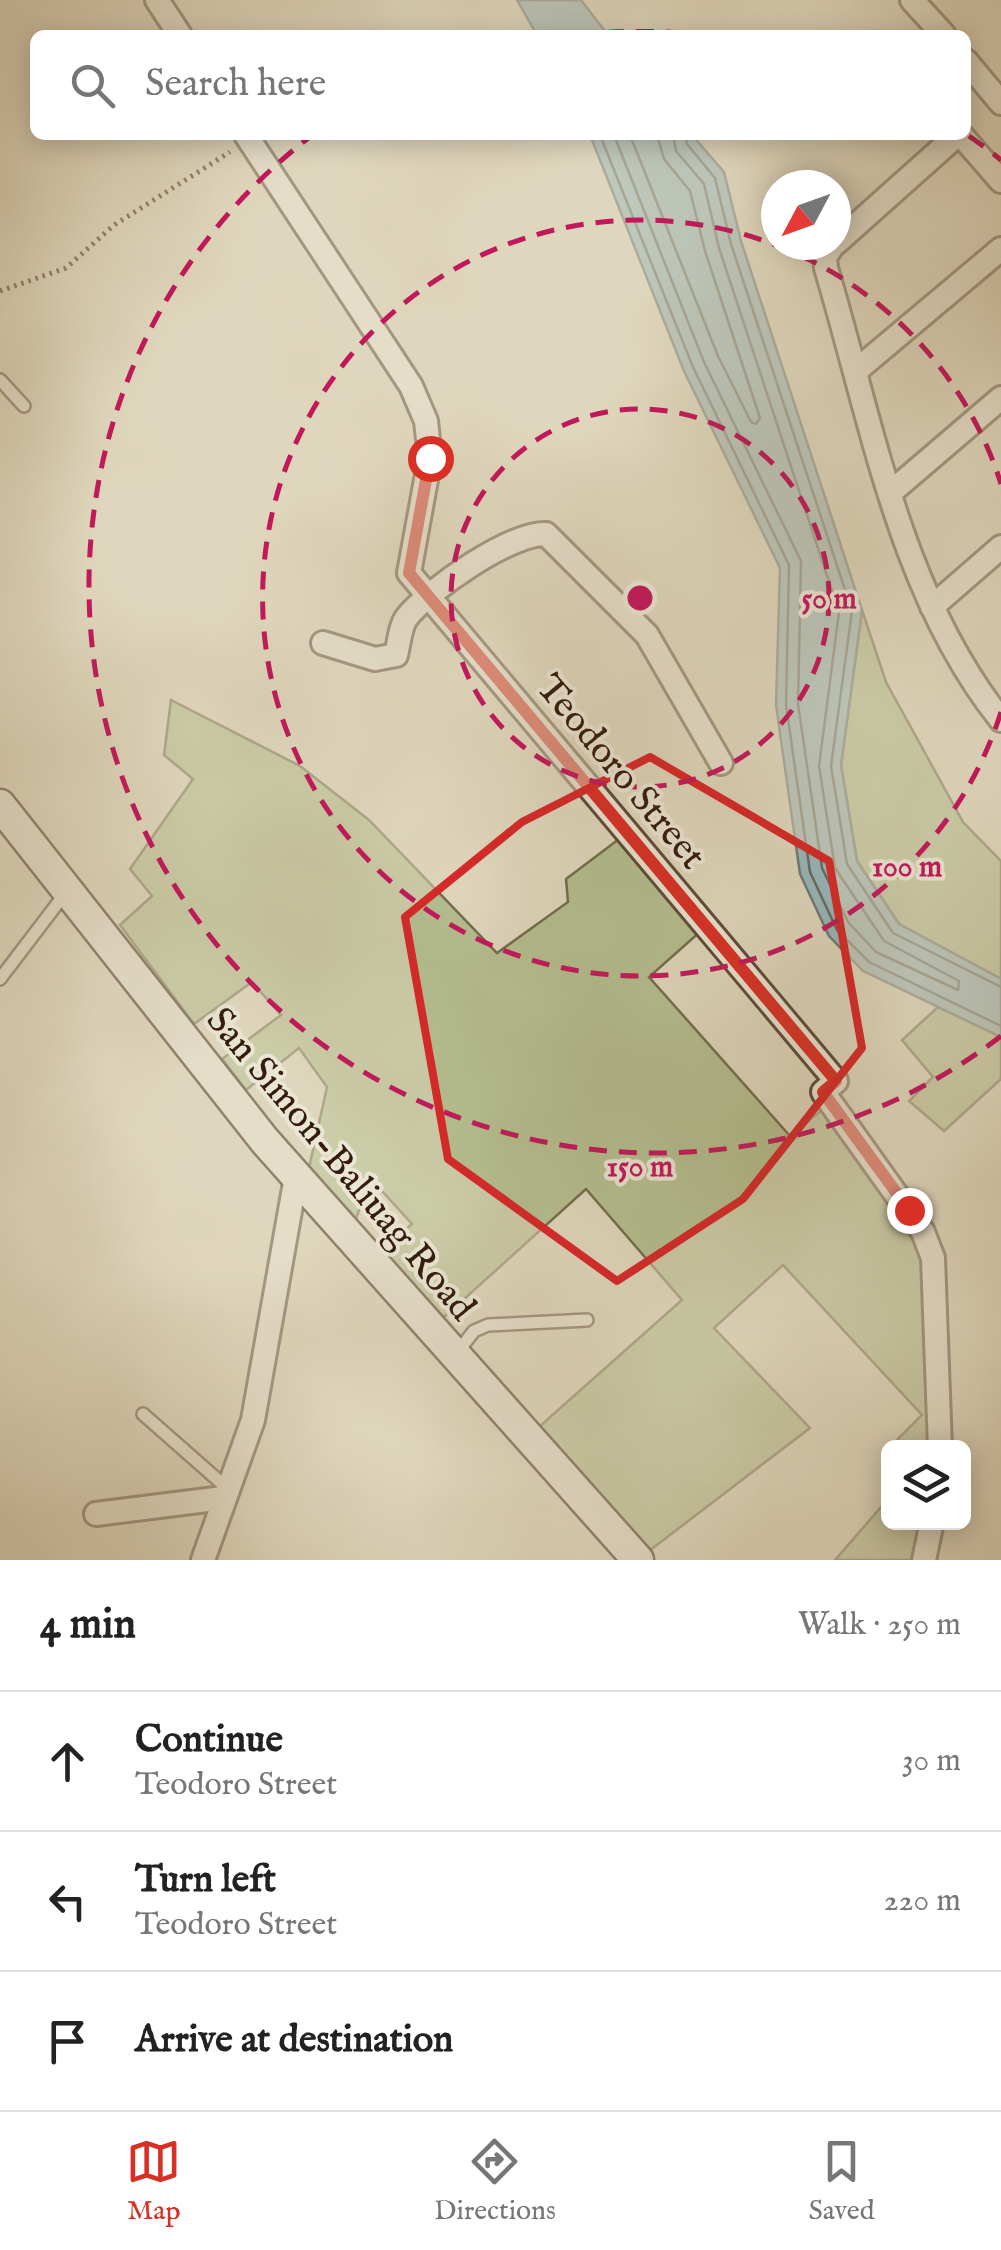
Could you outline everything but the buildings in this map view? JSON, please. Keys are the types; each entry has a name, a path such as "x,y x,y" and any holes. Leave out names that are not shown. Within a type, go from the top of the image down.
{"main road":[{"name":"San Simon-Baliuag Road","path":"0,805 296,1177 638,1560"}],"street":[{"path":"157,0 177,30"},
{"path":"912,0 939,30"},
{"path":"971,67 1001,102"},
{"name":"Teodoro Street","path":"249,140 411,386 426,421 430,458 409,573 836,1081 823,1092 909,1210 932,1258 940,1440"},
{"path":"851,230 953,140"},
{"path":"964,140 1001,181"},
{"path":"857,370 1001,249"},
{"path":"825,260 890,493 932,606 997,707"},
{"path":"890,493 1001,398"},
{"path":"324,643 375,659 396,655 405,619 430,598 502,544 527,534 546,534 647,635 722,763"},
{"path":"932,606 1001,547"},
{"path":"203,1560 253,1420 296,1177"},
{"path":"96,1514 225,1493"},
{"path":"924,1560 930,1530"}],"lane":[{"path":"0,380 24,406"},
{"path":"0,979 67,891"},
{"path":"454,1358 465,1339 488,1325 586,1320"},
{"path":"143,1414 225,1493"}],"path":[{"path":"0,291 66,268 114,226 228,152 263,161"}],"highlighted area":[{"path":"650,757 829,861 862,1048 743,1199 617,1281 448,1159 405,917 522,822"}],"green space":[{"path":"862,610 886,682 963,822 1001,861 1001,979 899,924 857,861 841,765"},
{"path":"171,700 300,766 369,820 497,953 568,902 566,879 623,836 702,930 649,977 790,1136 823,1109 904,1216 923,1257 934,1440 897,1440 922,1415 783,1265 714,1328 810,1428 649,1551 540,1426 682,1300 586,1189 442,1319 380,1252 412,1224 370,1178 355,1222 309,1168 327,1087 299,1048 246,1090 222,1059 281,1015 252,982 194,1024 120,925 152,896 130,869 193,779 164,755"},
{"path":"938,1007 1001,1037 1001,1079 944,1131 909,1101 933,1077 902,1040"},
{"path":"881,1507 881,1530 922,1530 916,1560 835,1560"}],"water":[{"path":"517,0 581,0 604,30 534,30"},
{"path":"592,140 696,140 724,172 741,241 862,610 841,765 857,861 899,924 1001,979 1001,1037 863,971 829,936 800,874 776,705 780,568 684,371"}],"route":[{"path":"430,458 409,573 836,1081 823,1092 909,1210"}]}
